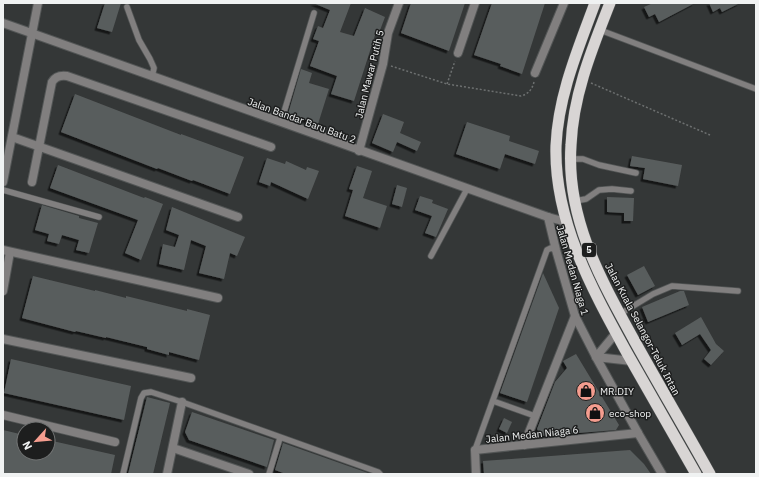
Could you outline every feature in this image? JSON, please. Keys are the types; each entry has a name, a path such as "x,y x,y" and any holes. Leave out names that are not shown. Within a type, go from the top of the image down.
{"highway":[{"name":"5","path":"595,3 562,99 556,146 558,184 566,222 581,263 616,333 696,474"},
{"name":"Jalan Kuala Selangor-Teluk Intan","path":"610,3 589,56 576,103 571,159 572,182 578,217 592,258 620,314 710,474"}],"street":[{"path":"3,182 38,3"},
{"name":"Jalan Mawar Putih 5","path":"359,151 384,64 388,33 399,3"},
{"path":"458,53 475,3"},
{"path":"536,73 564,3"},
{"name":"Jalan Bandar Baru Batu 2","path":"3,23 548,218 566,222"},
{"path":"32,182 52,82 54,79 62,75 270,147"},
{"path":"12,137 238,217"},
{"name":"Jalan Medan Niaga 1","path":"548,218 576,316 596,357 662,474"},
{"path":"3,291 7,251 218,298"},
{"path":"524,444 576,316"},
{"path":"596,357 616,333"},
{"path":"3,339 191,378"},
{"path":"596,357 632,361"},
{"path":"167,474 182,402"},
{"path":"3,416 115,442"},
{"name":"Jalan Medan Niaga 6","path":"475,450 638,433"},
{"path":"173,448 249,474"},
{"path":"475,450 476,474"}],"lane":[{"path":"127,7 139,40 154,68 152,76"},
{"path":"281,122 314,13"},
{"path":"600,30 756,89"},
{"path":"571,159 584,159 599,165 636,173"},
{"path":"430,256 467,189"},
{"path":"575,201 586,199 599,190 612,189 631,191"},
{"path":"3,190 99,217"},
{"path":"475,450 547,250 551,248 556,250"},
{"path":"620,314 653,294 672,286 738,291"},
{"path":"123,474 141,398 144,393 151,392 378,472 380,474"},
{"path":"493,401 535,416"},
{"path":"269,474 280,438"}],"path":[{"path":"447,84 458,53"},
{"path":"384,64 447,84 521,96 532,89 536,73"},
{"path":"583,79 710,135"}],"building":[{"path":"105,3 121,3 112,32 97,28"},
{"path":"313,3 351,3 340,32 354,36 365,8 385,17 379,33 376,32 354,101 331,94 337,76 310,66 319,41 313,39 318,26 323,28 330,10"},
{"path":"411,3 465,3 449,51 401,33"},
{"path":"492,3 545,3 522,74 500,66 501,64 474,55"},
{"path":"653,3 695,3 659,22 655,14 649,17 644,7"},
{"path":"709,3 740,3 722,12 720,8 713,12"},
{"path":"301,69 312,73 309,83 329,89 318,124 288,114"},
{"path":"75,94 181,135 244,157 230,194 158,168 157,169 61,132"},
{"path":"383,114 404,122 400,133 421,142 417,151 397,142 393,152 372,143"},
{"path":"467,122 510,136 509,141 539,151 535,164 505,154 500,169 456,154"},
{"path":"632,156 682,165 678,186 643,179 645,168 630,166"},
{"path":"267,158 285,164 286,161 306,170 307,167 319,171 308,199 271,182 270,186 259,182"},
{"path":"58,165 163,204 141,260 125,253 138,220 50,188"},
{"path":"357,166 372,171 363,198 387,206 380,228 345,216 353,190 349,189"},
{"path":"397,185 407,188 402,207 392,204"},
{"path":"420,196 433,200 432,203 448,209 436,237 425,233 432,216 415,210"},
{"path":"607,197 634,198 633,221 624,221 624,213 607,212"},
{"path":"42,205 98,223 89,253 76,250 79,240 62,235 59,244 47,241 49,234 35,230"},
{"path":"172,207 245,237 237,256 230,253 224,279 199,273 206,246 191,240 184,270 159,264 163,244 175,247 179,235 166,230"},
{"path":"644,266 655,286 638,295 627,275"},
{"path":"543,273 559,308 527,402 500,393"},
{"path":"33,276 126,298 126,296 210,315 199,360 169,352 169,355 147,349 147,347 106,337 75,332 22,318"},
{"path":"680,291 684,291 689,305 648,322 642,307"},
{"path":"701,317 716,344 724,351 711,365 704,359 711,350 700,334 682,345 675,333"},
{"path":"576,354 619,425 616,430 541,436 537,429 555,382 567,368 563,361"},
{"path":"11,359 131,386 124,420 4,393"},
{"path":"147,397 170,403 153,474 128,474"},
{"path":"192,412 274,440 267,467 189,440 185,432"},
{"path":"504,418 512,422 507,433 499,429"},
{"path":"3,430 16,433 16,461 56,461 56,442 115,455 111,474 3,474"},
{"path":"283,443 368,474 286,474 275,470"},
{"path":"630,450 644,464 651,474 484,474 483,461"}],"place":[{"name":"MR.DIY","path":"586,391"},
{"name":"eco-shop","path":"595,413"}]}
